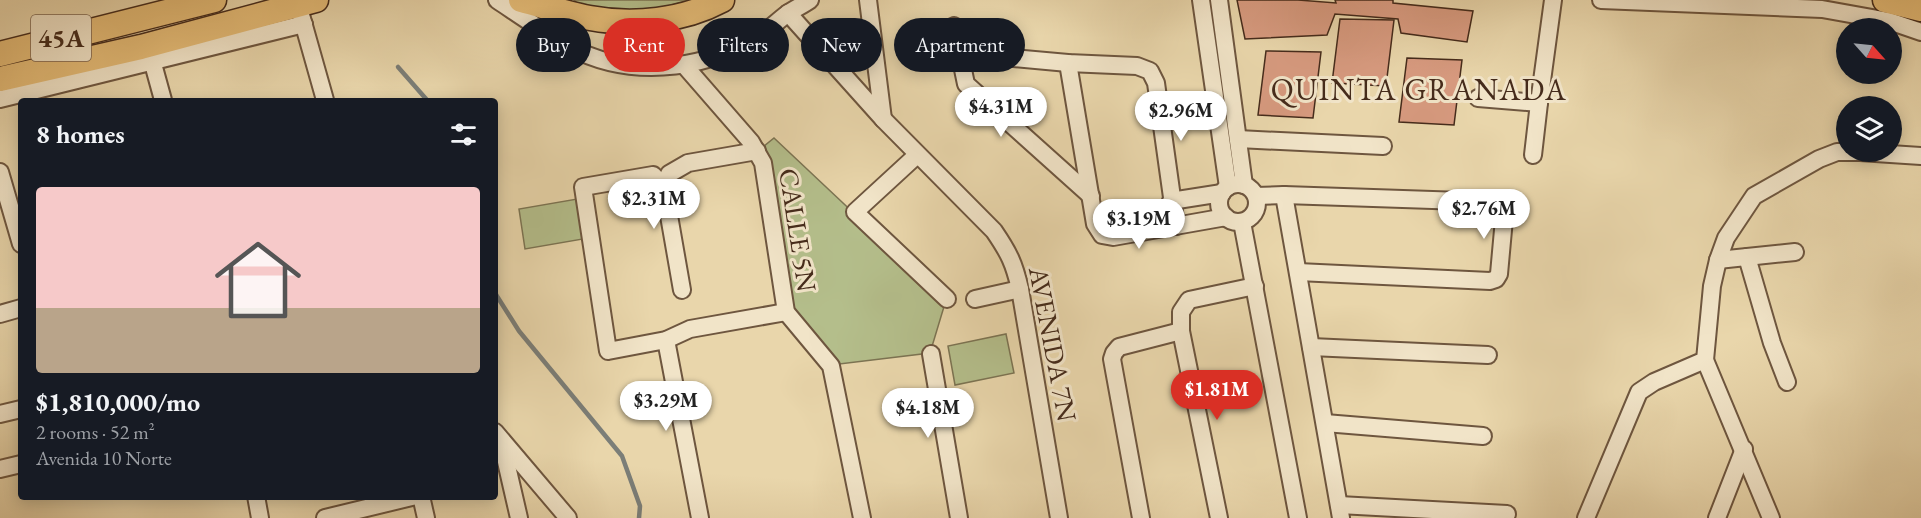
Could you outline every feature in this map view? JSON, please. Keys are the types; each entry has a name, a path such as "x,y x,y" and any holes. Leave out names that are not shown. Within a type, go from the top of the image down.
{"highway":[{"path":"522,0 590,18 628,22 683,15 722,0"},
{"path":"1885,0 1921,9"},
{"name":"45A","path":"0,54 199,2"},
{"name":"45A","path":"0,79 306,10"}],"street":[{"path":"497,0 569,46 603,60"},
{"path":"685,65 718,57 756,39 810,0"},
{"path":"868,0 884,119"},
{"path":"1068,63 1095,224 1102,235 1113,237 1176,226 1250,218 1257,204 1238,190 1201,0"},
{"path":"1219,0 1238,139 1238,190"},
{"path":"1533,155 1553,0"},
{"path":"1601,0 1822,9 1889,21 1921,32"},
{"path":"0,99 152,60 306,10 325,98"},
{"name":"AVENIDA 7N","path":"789,13 917,155 993,231 1007,249 1014,264 1020,289 1059,518"},
{"path":"1025,59 1137,66 1150,71 1156,83 1176,226"},
{"path":"152,60 162,98"},
{"name":"CALLE 5N","path":"685,66 757,151 763,163 786,312 831,366 862,518"},
{"path":"964,72 966,84 1090,196"},
{"path":"1478,98 1539,103"},
{"path":"1238,139 1383,146"},
{"path":"682,290 664,187 669,174 688,164 757,151"},
{"path":"1771,518 1705,360 1709,308 1718,260 1726,238 1754,196 1819,159 1837,152 1921,156"},
{"path":"917,155 855,212 947,299"},
{"path":"0,172 18,234"},
{"path":"664,187 653,175 583,187 608,351 666,340 690,329 786,312"},
{"path":"1238,190 1219,201 1220,210 1234,220 1255,286 1298,518"},
{"path":"1172,201 1238,190 1284,195 1492,201 1502,203 1504,208 1499,274 1496,279 1490,281 1298,272"},
{"path":"1284,195 1340,512 1508,514"},
{"path":"1718,260 1795,252"},
{"path":"1748,257 1772,344 1787,382"},
{"path":"1219,518 1181,330 1181,312 1189,300 1255,286"},
{"path":"975,299 1020,289"},
{"path":"0,314 18,309"},
{"path":"1141,518 1112,359 1119,347 1181,330"},
{"path":"666,340 700,518"},
{"path":"1311,347 1488,355"},
{"path":"931,354 959,518"},
{"path":"1586,518 1639,392 1654,382 1705,360"},
{"path":"0,414 18,410"},
{"path":"1325,423 1483,436"},
{"path":"498,435 568,518"},
{"path":"498,438 519,518"},
{"path":"1717,518 1743,449"},
{"path":"0,469 18,465"},
{"path":"257,500 260,518"},
{"path":"325,518 399,500"},
{"path":"422,500 426,518"}],"green space":[{"path":"574,0 692,0 651,10 616,12 578,4"},
{"path":"774,138 946,300 930,353 831,365 787,311 758,151"},
{"path":"577,199 583,239 525,249 519,209"},
{"path":"1006,334 1014,373 955,385 948,346"}],"building":[{"path":"1237,0 1298,0 1336,3 1335,0 1393,0 1393,3 1473,11 1467,42 1401,33 1398,19 1335,14 1327,35 1245,39"},
{"path":"1340,19 1394,20 1386,86 1332,83"},
{"path":"1266,51 1321,52 1313,118 1258,115"},
{"path":"1407,58 1462,60 1454,125 1399,122"}],"waterway":[{"path":"398,67 425,98"},
{"path":"498,298 519,331 622,456 640,506 639,518"}],"district":[{"name":"QUINTA GRANADA","path":"1419,89"}]}
